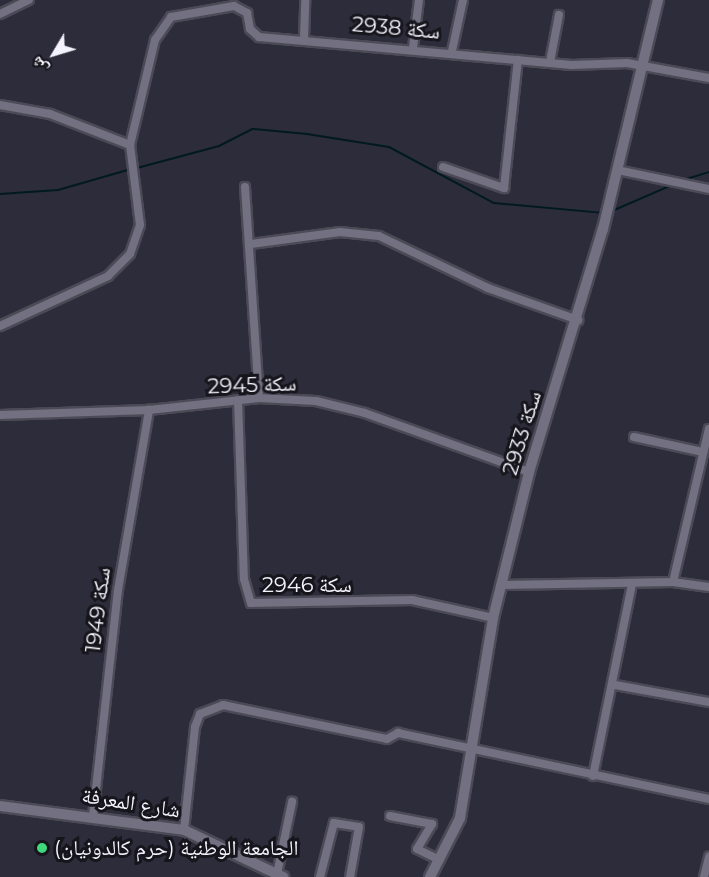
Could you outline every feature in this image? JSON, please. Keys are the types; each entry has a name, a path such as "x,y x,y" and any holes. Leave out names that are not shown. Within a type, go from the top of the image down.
{"street":[{"path":"0,14 29,0"},
{"path":"304,38 305,0"},
{"path":"412,48 419,0"},
{"path":"452,51 463,0"},
{"name":"سكة 2933","path":"430,877 460,818 474,750 494,618 529,472 578,320 658,0"},
{"name":"سكة 2938","path":"130,145 154,39 165,20 240,4 259,37 304,38 452,51 550,63 627,63 642,68 709,78"},
{"path":"550,63 559,15"},
{"path":"443,167 504,188 518,60"},
{"path":"0,105 51,114 130,145 140,217 130,254 108,276 0,326"},
{"path":"617,170 709,189"},
{"path":"245,187 251,244 259,398"},
{"path":"251,244 340,232 379,236 488,288 578,320"},
{"name":"سكة 2945","path":"0,415 149,410 259,398 341,406 529,472"},
{"name":"سكة 2946","path":"238,400 244,579 251,603 412,600 494,618"},
{"name":"سكة 1949","path":"93,816 118,591 149,410"},
{"path":"673,582 709,429"},
{"path":"634,437 703,452"},
{"path":"502,585 632,585 673,582 709,586"},
{"path":"594,776 615,685 632,585"},
{"path":"615,685 709,702"},
{"path":"184,830 195,727 210,708 223,705 387,739 398,733 709,799"},
{"path":"280,876 292,802"},
{"name":"شارع المعرفة","path":"0,806 93,816 184,830 255,872 280,876"},
{"path":"390,816 432,824 417,849 440,860"},
{"path":"320,877 334,823 359,828 350,877"},
{"path":"704,877 709,857"}],"waterway":[{"path":"137,168 219,146 253,129 307,134 389,147 494,203 603,213"},
{"path":"0,194 58,190 131,169"},
{"path":"683,180 709,172"},
{"path":"612,211 672,185"}],"place":[{"name":"الجامعة الوطنية (حرم كالدونيان)","path":"42,848"}]}
